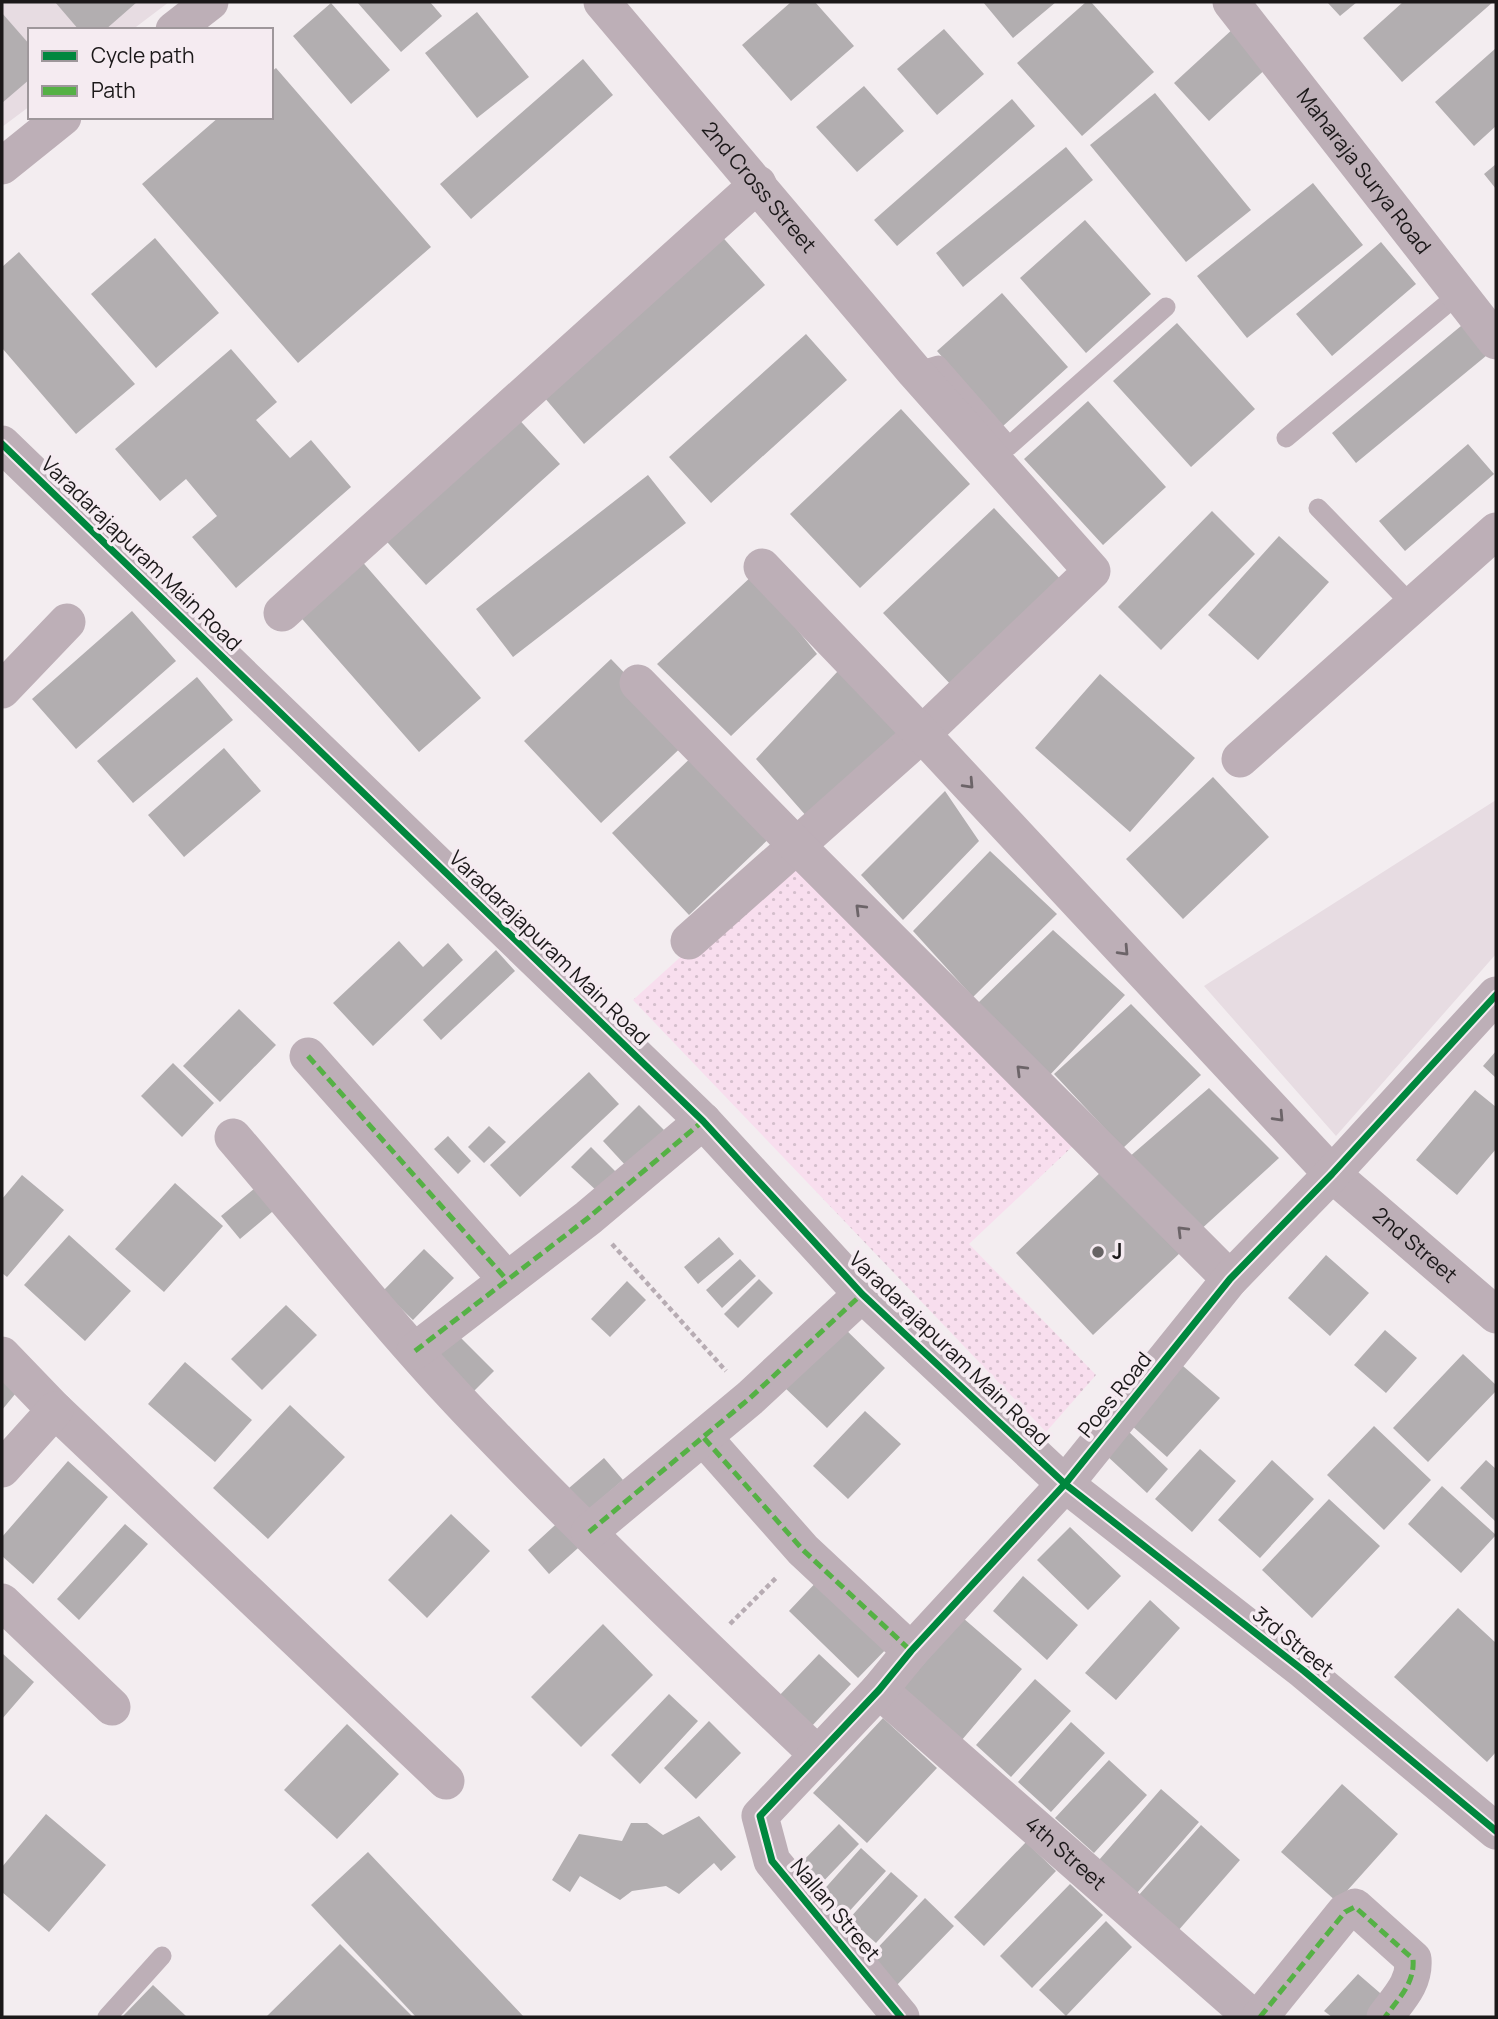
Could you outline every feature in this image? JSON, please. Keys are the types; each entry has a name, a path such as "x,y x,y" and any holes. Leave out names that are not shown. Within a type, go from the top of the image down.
{"street":[{"path":"177,28 210,2"},
{"name":"2nd Cross Street","path":"602,2 915,372 1092,571 922,734"},
{"name":"Maharaja Surya Road","path":"1231,2 1496,341"},
{"path":"2,166 61,119"},
{"path":"282,613 758,184"},
{"name":"Varadarajapuram Main Road","path":"2,444 704,1121 862,1294 1065,1484"},
{"path":"1240,759 1496,531"},
{"name":"2nd Street","path":"762,567 922,734 1332,1174 1496,1315"},
{"path":"2,690 68,622"},
{"path":"638,683 1230,1279"},
{"path":"690,941 922,734"},
{"name":"Poes Road","path":"760,1816 879,1690 911,1651 1065,1484 1230,1279 1332,1174 1496,995"},
{"path":"308,1056 506,1280"},
{"path":"415,1351 589,1218 704,1121"},
{"path":"233,1137 485,1429 817,1754"},
{"path":"589,1532 750,1398 862,1294"},
{"path":"2,1355 55,1410 446,1782"},
{"path":"2,1469 55,1410"},
{"path":"704,1438 803,1550 911,1651"},
{"name":"3rd Street","path":"1065,1484 1304,1671 1496,1831"},
{"path":"2,1602 112,1707"},
{"name":"4th Street","path":"879,1690 1252,2017"},
{"name":"Nallan Street","path":"760,1816 772,1861 901,2017"},
{"path":"1260,2017 1345,1912 1354,1907 1413,1959 1415,1973 1409,1986 1385,2017"}],"lane":[{"path":"1286,438 1460,293"},
{"path":"915,372 938,365 1009,446 1166,307"},
{"path":"1318,508 1412,605"},
{"path":"107,2017 162,1956"}],"path":[{"path":"589,1218 750,1398"},
{"path":"706,1648 803,1550"}],"shaded area":[{"path":"2,2 169,2 135,28 28,28 28,108 2,127"},
{"path":"1496,800 1496,954 1336,1136 1204,986"},
{"path":"803,846 1075,1144 969,1244 1096,1375 1046,1432 633,1000"}],"building":[{"path":"55,2 137,2 107,28 77,28"},
{"path":"357,2 430,2 442,16 401,52"},
{"path":"791,2 815,2 854,46 791,101 742,45"},
{"path":"983,2 1056,2 1013,38"},
{"path":"1086,2 1091,2 1154,72 1082,136 1017,63"},
{"path":"1327,2 1357,2 1340,16"},
{"path":"1403,2 1493,2 1402,82 1363,38"},
{"path":"331,3 390,70 351,104 293,36"},
{"path":"477,12 529,77 477,118 425,53"},
{"path":"2,13 28,43 28,81 2,103"},
{"path":"1235,27 1270,65 1209,121 1174,83"},
{"path":"944,29 984,74 937,115 897,69"},
{"path":"1496,48 1496,126 1474,146 1435,102"},
{"path":"583,59 613,95 471,219 440,184"},
{"path":"276,68 431,247 298,363 142,184 217,119 273,119 273,70"},
{"path":"864,86 904,131 857,172 816,127"},
{"path":"1155,93 1251,210 1186,262 1090,145"},
{"path":"1012,99 1035,126 897,246 874,220"},
{"path":"1066,147 1093,180 963,287 936,253"},
{"path":"1496,164 1496,189 1484,174"},
{"path":"1313,183 1363,245 1247,338 1197,276"},
{"path":"1085,220 1151,294 1086,353 1020,278"},
{"path":"718,232 765,285 584,444 538,390"},
{"path":"155,238 219,313 156,368 91,294"},
{"path":"1381,242 1416,284 1332,356 1296,314"},
{"path":"19,252 135,384 76,434 2,348 2,267"},
{"path":"1002,293 1068,367 1003,426 937,351"},
{"path":"1467,321 1492,351 1356,463 1332,433"},
{"path":"1177,323 1255,409 1191,467 1113,381"},
{"path":"806,334 847,380 711,503 669,457"},
{"path":"231,349 277,402 256,420 290,458 311,440 351,487 236,588 192,537 217,516 186,479 160,501 115,449"},
{"path":"1088,401 1166,487 1103,545 1024,459"},
{"path":"901,409 970,484 860,588 790,514"},
{"path":"513,413 560,464 426,585 379,533"},
{"path":"1468,444 1494,474 1405,551 1379,521"},
{"path":"648,475 686,523 513,657 476,609"},
{"path":"994,508 1063,582 953,687 883,613"},
{"path":"1212,511 1255,554 1161,650 1118,607"},
{"path":"1279,536 1329,582 1258,660 1208,615"},
{"path":"359,558 481,698 419,752 296,612"},
{"path":"753,575 817,654 731,736 657,664"},
{"path":"132,611 176,661 76,749 32,699"},
{"path":"611,659 689,740 601,823 524,741"},
{"path":"838,671 899,734 808,818 756,759"},
{"path":"1100,674 1195,758 1130,832 1035,748"},
{"path":"197,677 233,720 133,803 97,761"},
{"path":"224,748 261,791 184,857 148,815"},
{"path":"699,750 776,832 689,915 612,833"},
{"path":"1213,777 1269,837 1183,919 1126,859"},
{"path":"945,791 979,841 903,920 861,875"},
{"path":"990,851 1057,914 973,997 913,931"},
{"path":"1053,930 1125,995 1048,1077 978,1003"},
{"path":"399,941 423,967 448,943 463,960 373,1046 333,1003"},
{"path":"496,950 515,971 441,1040 423,1020"},
{"path":"1131,1004 1201,1075 1123,1148 1054,1074"},
{"path":"239,1009 276,1045 220,1102 183,1066"},
{"path":"1496,1051 1496,1078 1483,1066"},
{"path":"173,1063 214,1103 182,1137 141,1096"},
{"path":"589,1072 619,1104 520,1197 490,1165"},
{"path":"1209,1088 1279,1158 1198,1232 1128,1158"},
{"path":"1475,1090 1496,1107 1496,1149 1457,1195 1416,1160"},
{"path":"639,1105 664,1130 627,1167 603,1141"},
{"path":"489,1126 506,1142 484,1163 468,1147"},
{"path":"448,1136 471,1161 458,1174 434,1149"},
{"path":"591,1147 617,1173 598,1192 571,1167"},
{"name":"J","path":"1103,1170 1181,1252 1093,1335 1016,1253"},
{"path":"22,1175 64,1210 7,1277 2,1273 2,1199"},
{"path":"175,1183 223,1226 164,1292 115,1249"},
{"path":"260,1184 279,1206 240,1239 221,1216"},
{"path":"69,1235 131,1291 85,1341 24,1285"},
{"path":"719,1237 734,1254 698,1284 684,1267"},
{"path":"424,1249 454,1278 413,1320 383,1291"},
{"path":"1326,1255 1369,1293 1330,1336 1288,1298"},
{"path":"740,1259 756,1276 722,1308 706,1290"},
{"path":"759,1279 773,1293 738,1328 724,1314"},
{"path":"627,1281 646,1300 610,1337 591,1319"},
{"path":"286,1305 317,1335 262,1390 231,1359"},
{"path":"841,1325 885,1368 827,1428 782,1385"},
{"path":"1385,1330 1417,1358 1386,1393 1354,1365"},
{"path":"454,1331 494,1371 471,1394 431,1355"},
{"path":"1463,1354 1496,1385 1496,1391 1428,1462 1393,1428"},
{"path":"185,1362 252,1420 215,1462 148,1404"},
{"path":"1183,1366 1220,1398 1167,1457 1131,1425"},
{"path":"2,1380 16,1393 2,1410"},
{"path":"290,1405 345,1457 268,1539 213,1488"},
{"path":"865,1411 901,1444 848,1499 813,1466"},
{"path":"1374,1426 1431,1480 1384,1530 1327,1475"},
{"path":"1128,1431 1168,1469 1147,1493 1106,1455"},
{"path":"1200,1449 1236,1481 1192,1532 1155,1499"},
{"path":"604,1458 623,1480 581,1516 562,1494"},
{"path":"1272,1460 1314,1499 1260,1558 1218,1520"},
{"path":"1486,1460 1496,1469 1496,1522 1460,1488"},
{"path":"68,1461 108,1497 33,1584 2,1556 2,1537"},
{"path":"1442,1486 1496,1535 1461,1573 1408,1524"},
{"path":"1329,1499 1380,1546 1312,1618 1262,1570"},
{"path":"451,1514 490,1551 427,1618 388,1580"},
{"path":"565,1516 587,1540 549,1574 528,1550"},
{"path":"125,1524 148,1544 79,1620 57,1599"},
{"path":"1070,1527 1121,1576 1088,1610 1037,1560"},
{"path":"822,1576 892,1643 858,1678 789,1611"},
{"path":"1023,1576 1078,1625 1047,1660 993,1611"},
{"path":"1150,1600 1180,1628 1116,1700 1085,1673"},
{"path":"1458,1608 1496,1643 1496,1752 1487,1762 1394,1677"},
{"path":"963,1618 1022,1669 961,1741 902,1689"},
{"path":"603,1624 653,1675 581,1747 531,1697"},
{"path":"2,1653 34,1682 2,1719"},
{"path":"819,1654 851,1684 810,1728 777,1698"},
{"path":"1035,1679 1071,1711 1011,1777 976,1745"},
{"path":"669,1694 698,1721 640,1784 611,1755"},
{"path":"883,1718 937,1768 867,1843 813,1793"},
{"path":"709,1721 741,1753 696,1799 664,1768"},
{"path":"1071,1722 1105,1753 1051,1812 1018,1782"},
{"path":"347,1724 399,1774 337,1839 284,1790"},
{"path":"1109,1760 1147,1795 1094,1853 1055,1818"},
{"path":"1342,1784 1398,1834 1337,1902 1281,1852"},
{"path":"1161,1789 1199,1822 1137,1893 1099,1860"},
{"path":"46,1814 106,1865 49,1932 2,1892 2,1867"},
{"path":"699,1816 736,1857 721,1871 714,1863 679,1894 666,1886 632,1891 620,1900 580,1876 570,1892 552,1880 579,1834 622,1841 631,1823 647,1823 663,1835"},
{"path":"839,1824 859,1844 818,1887 797,1867"},
{"path":"1201,1825 1240,1860 1177,1932 1138,1896"},
{"path":"1026,1842 1056,1871 984,1946 954,1917"},
{"path":"861,1848 886,1871 845,1916 820,1894"},
{"path":"368,1852 524,2017 416,2017 311,1905"},
{"path":"891,1872 918,1896 876,1943 849,1919"},
{"path":"1070,1884 1103,1915 1032,1988 1000,1956"},
{"path":"925,1898 954,1926 895,1987 866,1960"},
{"path":"1106,1921 1132,1947 1066,2016 1039,1990"},
{"path":"340,1944 413,2017 266,2017"},
{"path":"1358,1974 1387,1999 1370,2017 1332,2017 1324,2011"},
{"path":"153,1985 187,2017 122,2017"}],"marked path":[{"path":"308,1056 507,1280"},
{"path":"415,1351 588,1218 703,1121"},
{"path":"589,1532 750,1398 862,1294"},
{"path":"704,1438 803,1550 911,1651"},
{"path":"1260,2017 1345,1912 1355,1907 1413,1959 1409,1983 1385,2017"}],"cycle path":[{"path":"2,444 703,1121 862,1294 1065,1484 1304,1671 1496,1831"},
{"path":"901,2017 772,1861 760,1816 879,1690 911,1651 1065,1484 1230,1279 1332,1174 1496,995"}],"place":[{"name":"J","path":"1098,1252"}]}
